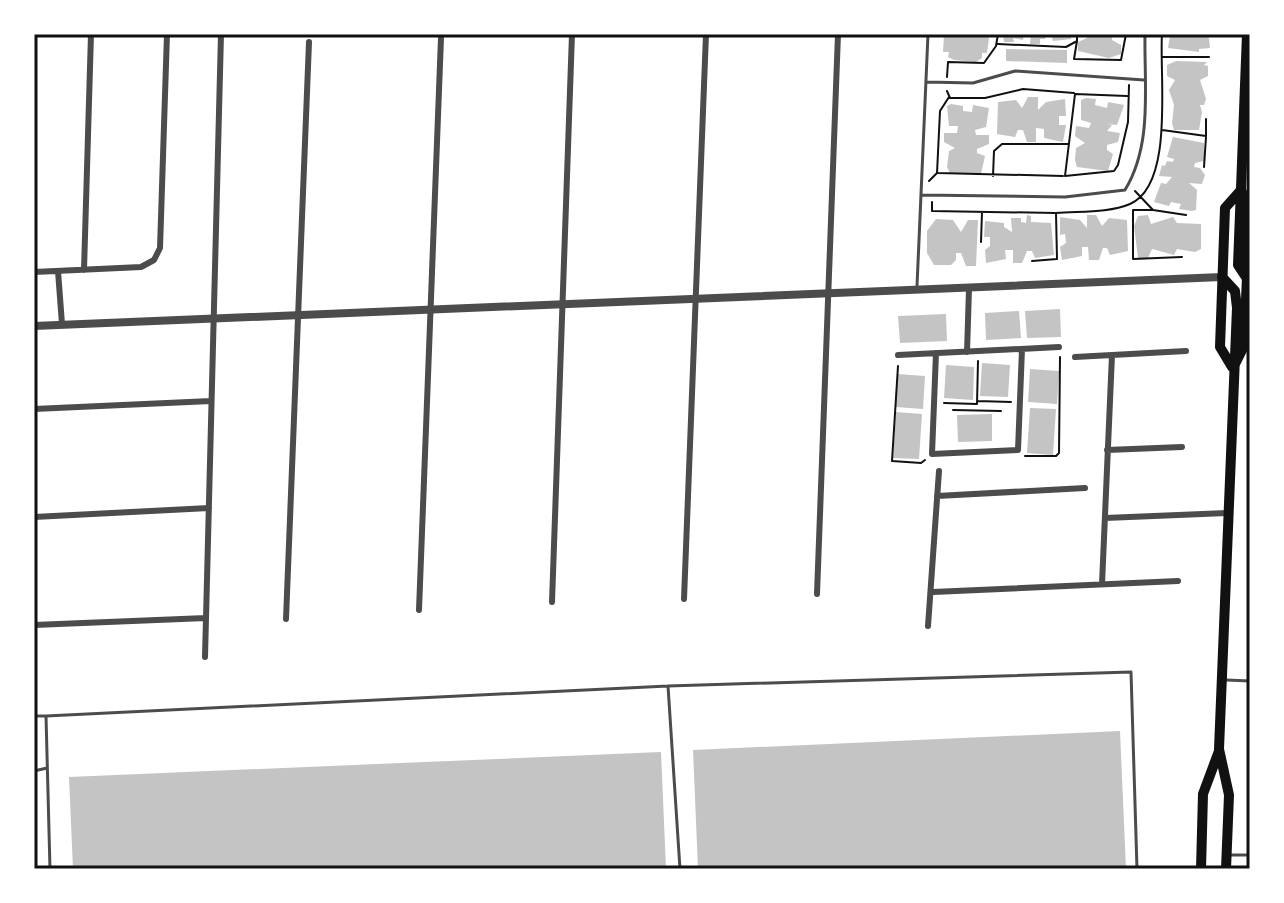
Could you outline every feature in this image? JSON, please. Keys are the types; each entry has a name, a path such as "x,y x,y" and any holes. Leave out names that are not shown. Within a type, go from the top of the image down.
{"main road":[{"path":"1226,869 1229,795 1219,749 1233,369 1244,346 1248,277 1250,207 1241,190 1247,34"},
{"path":"1233,369 1220,347 1225,208 1241,190"},
{"path":"1201,869 1203,794 1219,749"}],"street":[{"path":"84,270 91,34"},
{"path":"34,272 141,267 154,260 160,248 167,34"},
{"path":"205,657 221,34"},
{"path":"552,602 572,34"},
{"path":"684,599 706,34"},
{"path":"817,594 838,34"},
{"path":"419,610 441,38"},
{"path":"286,619 309,42"},
{"path":"58,271 62,324"},
{"path":"34,326 1222,277"},
{"path":"967,352 969,289"},
{"path":"898,355 1059,347"},
{"path":"936,353 932,454 1018,450 1022,349"},
{"path":"1075,357 1186,351"},
{"path":"1102,584 1112,355"},
{"path":"34,409 211,401"},
{"path":"1107,450 1182,447"},
{"path":"928,626 933,592 939,471"},
{"path":"937,496 1085,488"},
{"path":"34,517 209,508"},
{"path":"1105,518 1227,513"},
{"path":"933,592 1178,581"},
{"path":"34,625 206,618"}],"lane":[{"path":"917,291 928,34"},
{"path":"922,195 1065,197 1125,190 1136,173 1146,122 1145,34"},
{"path":"927,82 973,83 1015,71 1144,80"},
{"path":"34,716 668,686 1131,672 1137,869"},
{"path":"1222,680 1250,681"},
{"path":"668,686 680,869"},
{"path":"46,716 50,869"},
{"path":"34,771 47,768"},
{"path":"1226,855 1250,855"}],"path":[{"path":"998,34 997,44 984,63 948,62 949,97 940,111 937,173 928,182 932,211 1056,213 1117,208 1142,198 1152,180 1162,130 1162,34"},
{"path":"1077,34 1074,59 1121,60 1126,34"},
{"path":"997,44 1066,47 1077,41"},
{"path":"1160,57 1209,57"},
{"path":"937,173 942,176 1065,176 1114,171 1128,122 1130,80"},
{"path":"949,97 985,98 1023,89 1127,96"},
{"path":"1065,176 1075,94"},
{"path":"1204,167 1206,119"},
{"path":"1162,130 1206,136"},
{"path":"993,176 994,151 1002,144 1069,144"},
{"path":"1128,184 1153,210"},
{"path":"1182,257 1133,259 1133,210 1186,215"},
{"path":"981,242 982,212"},
{"path":"1032,261 1057,259 1056,213"},
{"path":"1018,450 1025,456 1056,456 1059,453 1062,365 1059,347"},
{"path":"898,355 892,461 921,463 932,454"},
{"path":"934,402 977,404 978,361"},
{"path":"977,401 1020,402"},
{"path":"953,410 1001,411"}],"building":[{"path":"984,34 989,38 987,53 982,53 982,58 976,62 954,60 948,57 949,52 943,52 944,35"},
{"path":"1003,34 1024,34 1023,40 1013,38 1014,42 1004,42"},
{"path":"1031,34 1046,34 1045,39 1040,39 1040,44 1030,44"},
{"path":"1051,34 1071,34 1071,39 1053,41"},
{"path":"1088,34 1112,34 1112,40 1121,45 1121,54 1109,58 1078,51 1078,42 1087,38"},
{"path":"1205,34 1209,38 1210,48 1199,49 1199,52 1168,48 1170,35"},
{"path":"1006,49 1067,50 1067,63 1006,61"},
{"path":"1176,61 1207,62 1204,65 1208,66 1208,76 1200,80 1206,99 1204,105 1200,105 1199,130 1174,130 1174,105 1169,90 1175,80 1167,76 1167,65"},
{"path":"1028,97 1038,97 1038,110 1046,102 1065,99 1066,116 1059,116 1059,125 1066,125 1063,142 1044,138 1044,129 1036,128 1036,142 1027,142 1023,130 1018,130 1015,137 997,134 998,102 1016,100 1022,108"},
{"path":"1096,99 1095,105 1107,108 1108,102 1124,105 1117,125 1107,124 1112,125 1107,131 1120,133 1118,142 1107,145 1107,150 1113,154 1108,171 1077,167 1076,148 1085,143 1075,136 1076,126 1089,128 1091,123 1081,120 1081,100"},
{"path":"973,105 989,108 986,127 975,130 976,135 989,135 989,144 977,149 977,153 985,156 981,174 950,173 947,167 949,151 955,148 944,142 944,133 957,133 958,126 949,126 947,106 963,106 963,111 972,112"},
{"path":"1173,137 1204,143 1204,161 1195,163 1194,167 1200,168 1205,175 1202,184 1189,183 1197,190 1196,210 1179,209 1181,204 1171,202 1169,206 1154,202 1161,183 1166,184 1172,177 1159,176 1162,165 1165,166 1167,161 1173,162 1174,159 1167,157"},
{"path":"1027,215 1031,216 1031,222 1051,223 1054,255 1035,258 1032,251 1027,251 1022,263 1013,263 1013,250 1005,250 1006,259 986,263 985,250 990,246 990,237 984,237 985,221 1004,223 1004,227 1012,232 1011,218 1021,218 1021,222 1026,223"},
{"path":"1087,215 1096,215 1102,226 1109,218 1127,220 1128,251 1110,255 1107,248 1103,248 1099,260 1089,260 1088,247 1082,247 1082,256 1062,260 1060,247 1066,243 1065,234 1060,235 1060,217 1080,220 1087,228"},
{"path":"1148,215 1151,224 1173,217 1177,223 1201,224 1201,249 1195,252 1177,249 1174,255 1152,249 1148,258 1138,258 1134,226 1138,216"},
{"path":"936,219 953,220 961,232 968,220 978,220 976,266 966,266 961,253 956,253 956,260 951,265 934,265 927,253 927,231"},
{"path":"1060,309 1061,337 1027,338 1025,311"},
{"path":"1019,311 1021,338 986,340 985,313"},
{"path":"946,314 947,341 900,343 898,316"},
{"path":"982,363 1010,365 1008,397 980,396"},
{"path":"946,365 974,367 973,400 944,398"},
{"path":"1030,369 1059,371 1057,404 1028,402"},
{"path":"897,374 925,376 923,409 895,407"},
{"path":"1030,408 1056,409 1053,455 1027,453"},
{"path":"896,412 922,414 919,459 893,458"},
{"path":"992,414 992,441 958,442 957,415"},
{"path":"1120,731 1126,869 698,869 693,750"},
{"path":"661,752 666,869 73,869 69,777"}]}
